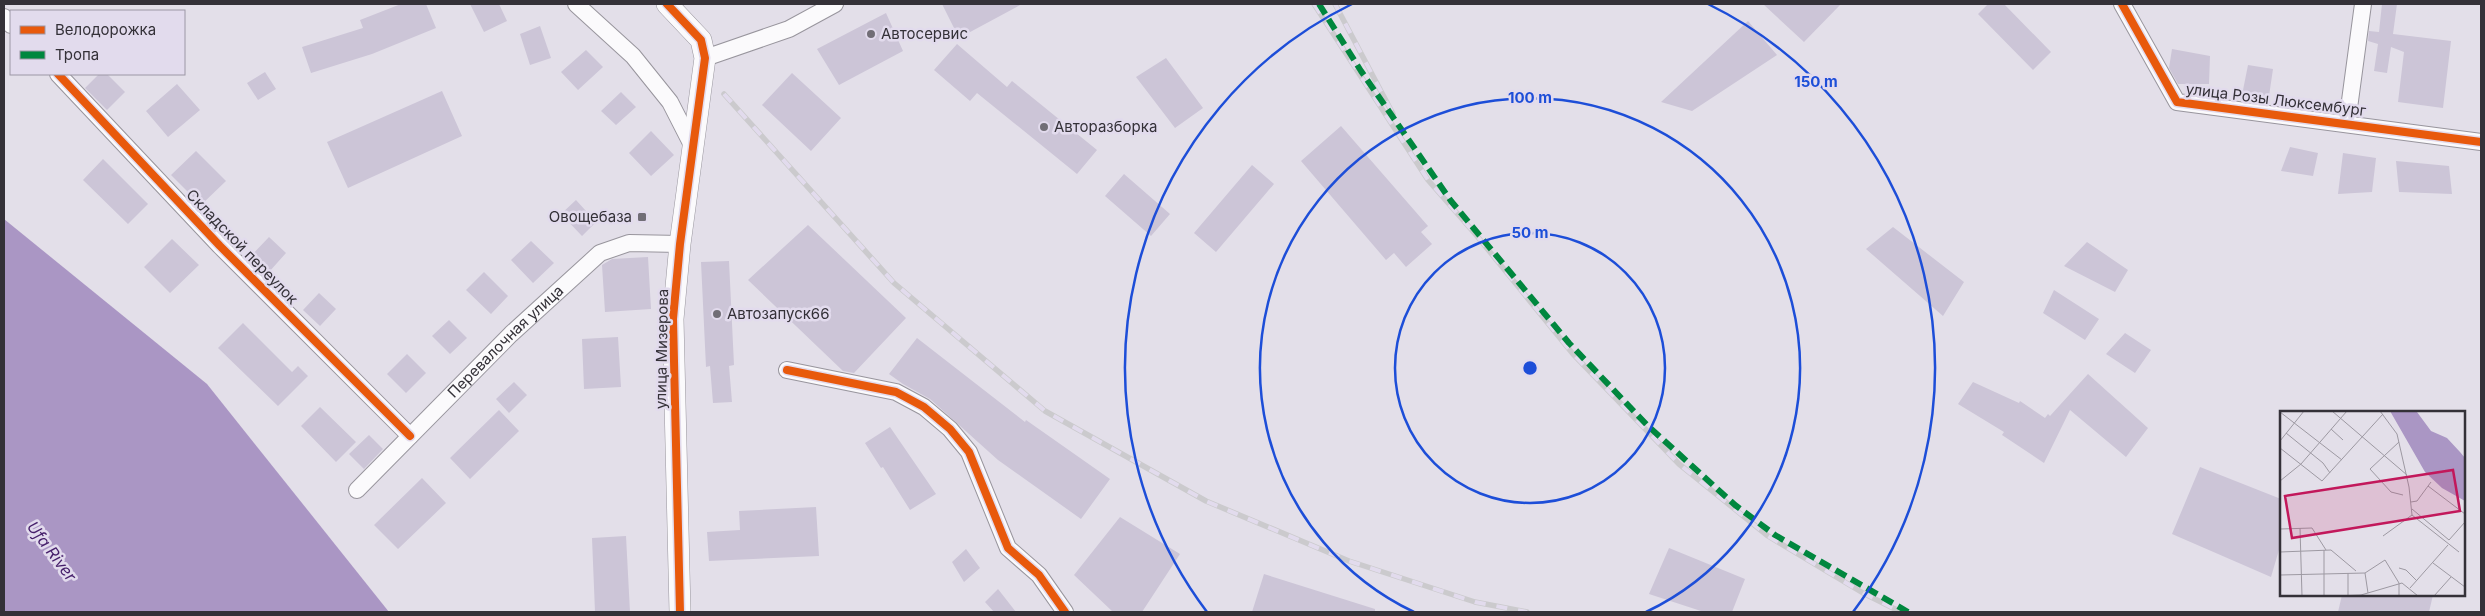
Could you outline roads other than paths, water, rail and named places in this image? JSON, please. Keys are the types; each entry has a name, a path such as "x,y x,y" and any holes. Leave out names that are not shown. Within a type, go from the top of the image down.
{"street":[{"path":"576,4 633,56 670,102 692,144"},
{"path":"667,4 701,40 705,58 789,29 835,4"},
{"name":"улица Розы Люксембург","path":"2122,4 2177,102 2481,142"},
{"path":"2347,123 2363,4"},
{"name":"улица Мизерова","path":"680,612 673,319 692,144 705,58"},
{"name":"Складской переулок","path":"59,75 220,246 410,436"},
{"name":"Перевалочная улица","path":"356,490 511,334 600,253 629,243 680,244"},
{"path":"787,370 896,392 924,407 950,430 969,452 1008,548 1039,575 1066,612"}],"water":[{"name":"Ufa River","path":"4,219 207,384 389,612 4,612"}],"railway":[{"path":"1314,4 1428,180 1477,236 1573,354 1679,464 1768,536 1863,593 1901,612"},
{"path":"1335,4 1393,114"},
{"path":"724,94 894,283 1045,411 1206,501 1349,561 1475,602 1527,612"}],"place":[{"name":"Автосервис","path":"871,34"},
{"name":"Авторазборка","path":"1044,127"},
{"name":"Овощебаза","path":"642,217"},
{"name":"Автозапуск66","path":"717,314"}]}
